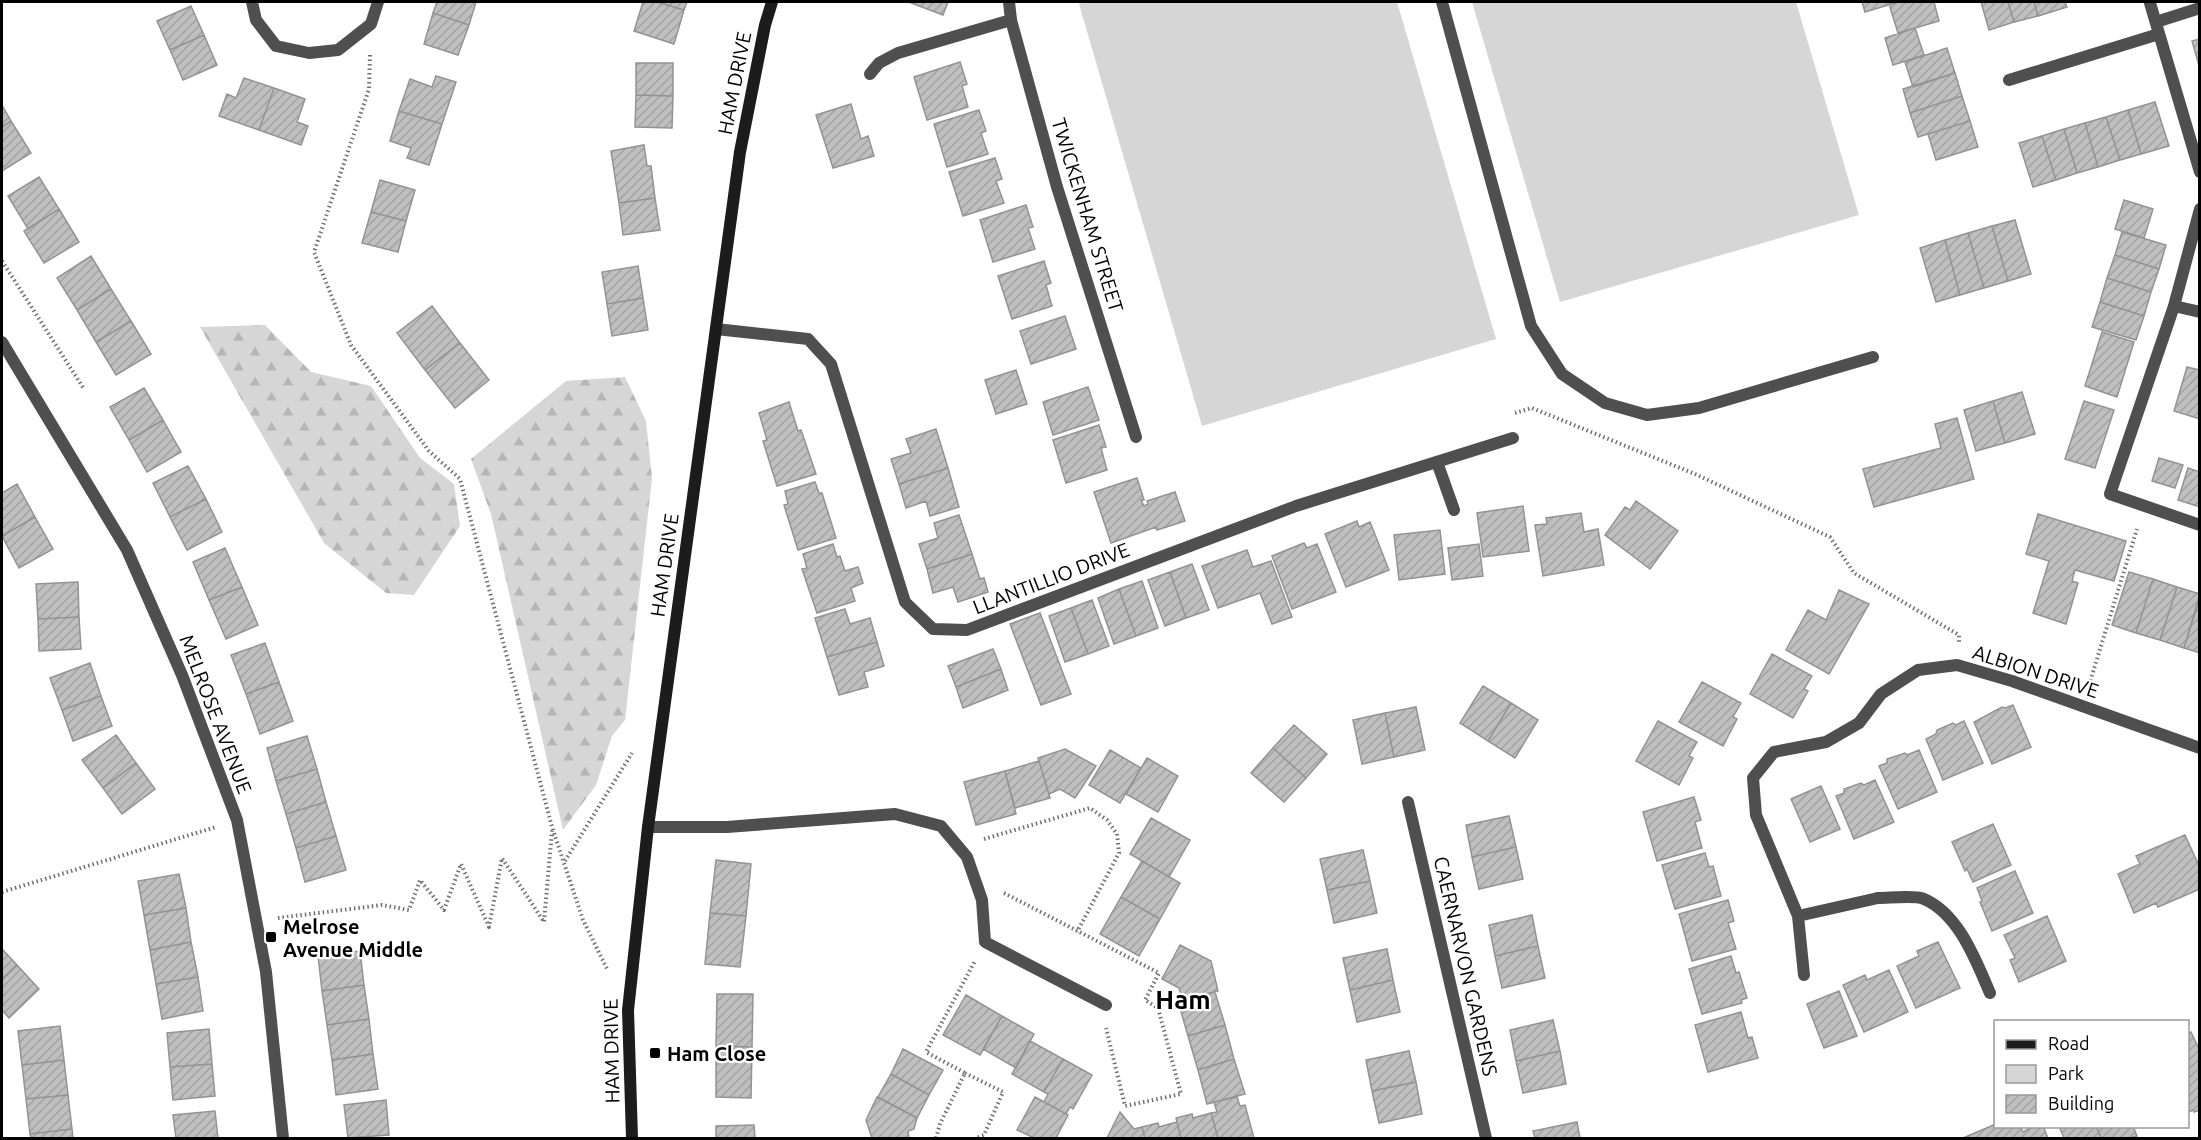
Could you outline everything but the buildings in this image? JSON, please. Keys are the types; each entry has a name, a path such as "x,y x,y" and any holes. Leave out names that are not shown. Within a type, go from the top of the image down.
{"street":[{"path":"252,2 256,20 276,46 309,53 338,50 370,24 378,2"},
{"name":"HAM DRIVE","path":"632,1138 628,1010 648,827 740,152 765,25 772,2"},
{"name":"TWICKENHAM STREET","path":"1009,2 1011,20 1057,187 1136,437"},
{"path":"1442,2 1531,326 1562,374 1605,403 1647,415 1699,408 1873,357"},
{"path":"2150,3 2199,172"},
{"path":"2009,80 2157,28 2199,8"},
{"path":"870,74 879,63 898,52 1011,20"},
{"path":"2199,209 2174,306 2110,494 2199,525"},
{"path":"2174,306 2199,312"},
{"name":"LLANTILLIO DRIVE","path":"716,329 808,339 831,364 905,602 933,629 967,630 1296,506 1513,438"},
{"name":"MELROSE AVENUE","path":"2,342 127,550 182,675 237,820 266,972 283,1138"},
{"path":"1437,462 1454,510"},
{"name":"ALBION DRIVE","path":"1804,975 1798,916 1756,814 1753,778 1774,752 1826,742 1860,723 1881,694 1918,670 1957,665 2012,681 2199,748"},
{"name":"CAERNARVON GARDENS","path":"1408,802 1486,1138"},
{"path":"648,827 727,827 894,814 941,826 967,857 982,900 985,942 1103,1003"},
{"path":"1798,916 1878,898 1923,898 1943,912 1969,945 1990,993"}],"path":[{"path":"370,24 369,89 314,252 351,345 429,451 460,479 552,827 583,920 628,1010"},
{"path":"2,261 84,389"},
{"path":"1513,438 1502,417 1532,408 1695,474 1830,537 1854,573 1959,635 1957,665"},
{"path":"2083,706 2144,507"},
{"path":"565,862 633,751"},
{"path":"957,845 1090,808 1107,820 1116,834 1119,853 1077,932"},
{"path":"2,892 237,820"},
{"path":"256,921 382,905 409,910 420,880 444,910 461,864 489,927 502,858 544,922 552,827"},
{"path":"977,886 1006,893 1159,973 1145,1000 1158,1008 1181,1094 1125,1106 1103,1003"},
{"path":"976,1138 984,1135 1003,1092 926,1052 985,942"},
{"path":"936,1138 940,1124 964,1073"}],"green space":[{"path":"1086,2 1397,2 1496,339 1202,426 1079,4"},
{"path":"1472,2 1796,2 1859,215 1560,302"},
{"path":"265,325 311,372 371,386 420,458 454,484 460,526 414,595 386,593 324,543 200,327"},
{"path":"625,377 646,421 652,478 625,720 612,736 596,785 563,830 491,514 471,459 566,381"}],"place":[{"name":"Melrose Avenue Middle","path":"271,937"},
{"name":"Ham Close","path":"655,1053"}],"district":[{"name":"Ham","path":"1183,999"}]}
